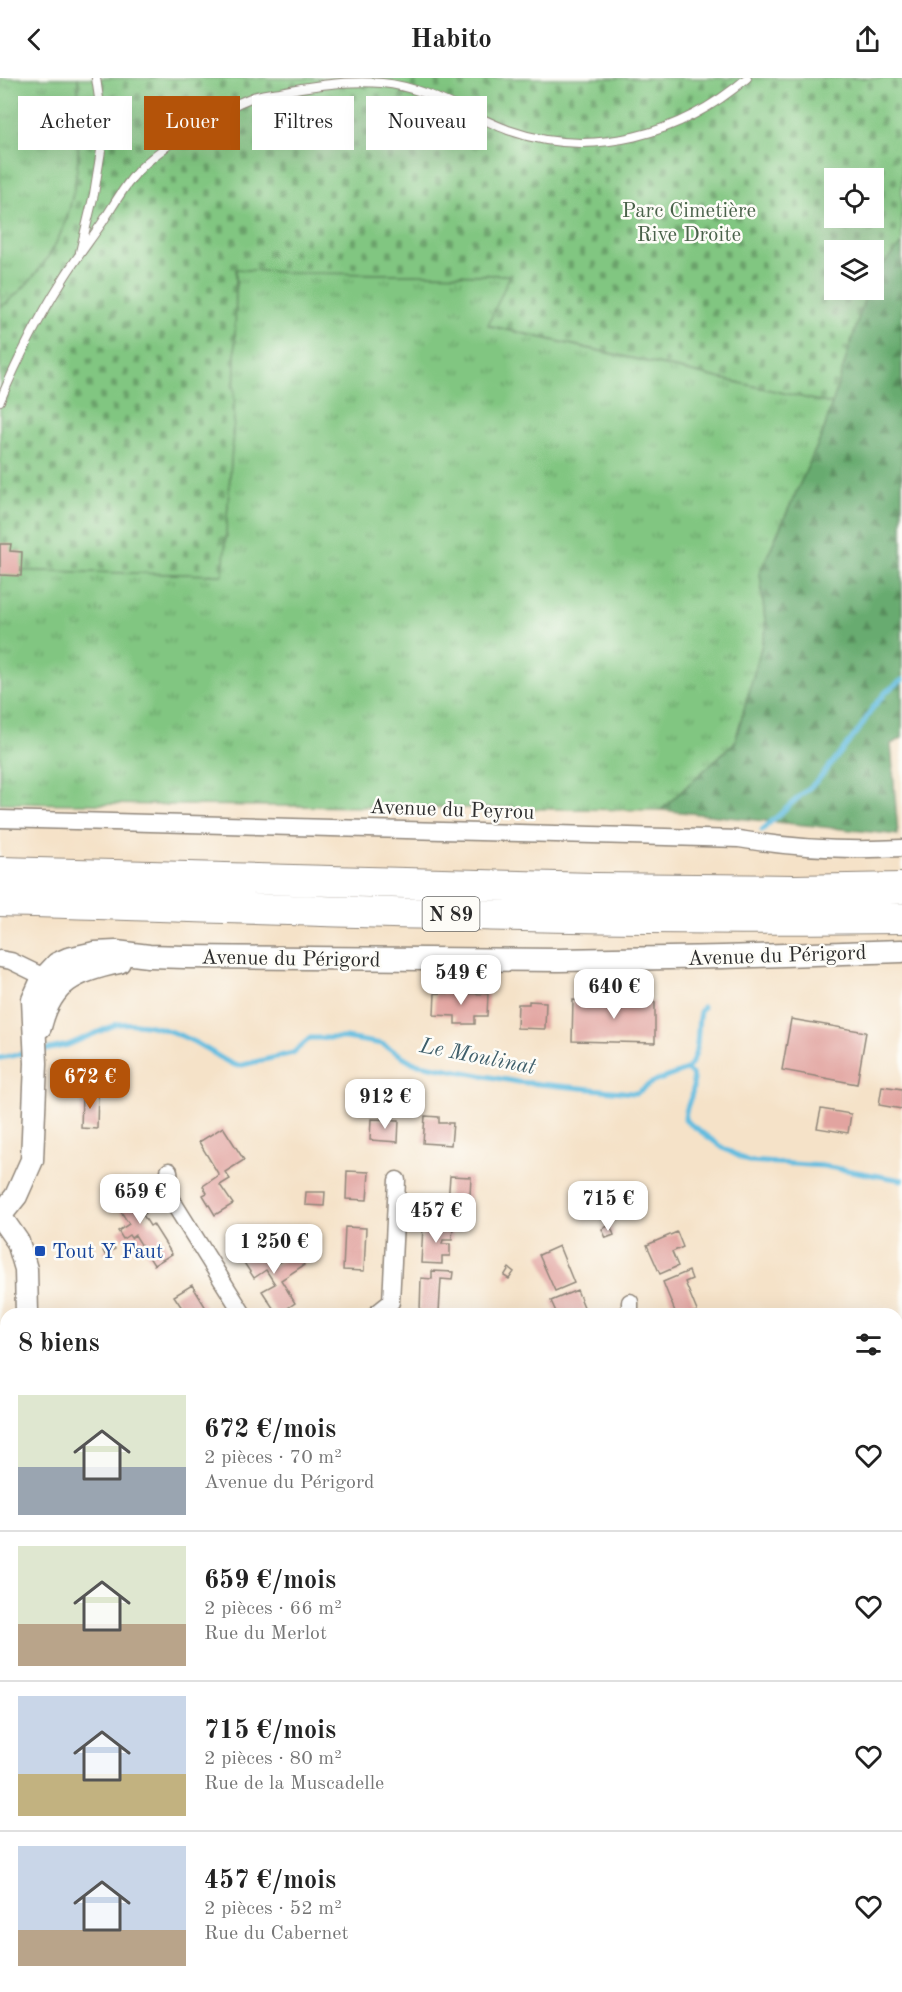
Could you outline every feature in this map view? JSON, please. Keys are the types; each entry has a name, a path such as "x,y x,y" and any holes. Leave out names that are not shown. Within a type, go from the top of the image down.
{"highway":[{"name":"N 89","path":"0,872 594,888 805,890 902,888"},
{"name":"N 89","path":"0,901 615,918 768,920 902,918"}],"street":[{"name":"Avenue du Peyrou","path":"0,819 739,839 774,845 865,850 902,848"},
{"name":"Avenue du Périgord","path":"0,1216 16,1196 32,1160 36,1063 33,1000 36,989 57,964 80,955 116,952 149,956 559,960 902,951"},
{"name":"Avenue du Périgord","path":"36,1041 47,1002 70,979 97,966 149,956"},
{"path":"0,959 11,961 56,981 70,979"},
{"path":"42,1016 48,987 44,977"},
{"path":"169,1171 171,1199 239,1308"},
{"path":"384,1308 391,1302 397,1180"},
{"path":"0,1216 18,1242 26,1269 27,1308"}],"lane":[{"path":"78,258 94,194 104,132 96,78"},
{"path":"0,401 18,358 62,280 144,164 203,122 253,97 318,84 383,83 427,94 508,130 554,142 586,144 650,133 698,113 732,91 747,78"}],"green space":[{"path":"0,78 78,78 79,96 18,96 18,150 78,150 70,205 61,233 46,260 26,285 0,308"},
{"name":"Parc Cimetière Rive Droite","path":"78,78 902,78 902,243 884,263 884,240 824,240 824,300 864,300 832,404 488,325 510,275 298,273 236,269 234,417 223,575 0,570 0,308 26,285 46,260 61,233 76,175 78,150 132,150 132,96 79,96"},
{"path":"902,243 902,738 891,744 898,835 661,810 735,742 766,630 760,572 823,433 864,300 884,300 884,263"},
{"path":"236,269 298,273 511,275 489,326 832,404 823,433 760,572 766,630 735,742 661,810 0,803 0,570 223,575 234,417"}],"building":[{"path":"0,544 11,544 10,551 22,552 21,576 0,575"},
{"path":"435,993 488,994 487,1016 475,1016 475,1024 455,1024 455,1016 434,1015"},
{"path":"592,997 638,997 638,1002 655,1002 655,1043 572,1041 573,1000 592,1001"},
{"path":"529,1001 546,1002 545,1029 517,1028 518,1004 529,1004"},
{"path":"791,1019 866,1032 857,1084 782,1070"},
{"path":"882,1086 902,1089 902,1109 879,1105"},
{"path":"89,1088 98,1088 97,1129 81,1128 82,1095 89,1095"},
{"path":"401,1103 412,1103 412,1113 400,1113"},
{"path":"821,1109 851,1114 848,1133 817,1128"},
{"path":"425,1116 439,1117 439,1123 453,1123 451,1145 423,1143"},
{"path":"371,1119 399,1120 398,1142 370,1140"},
{"path":"223,1127 244,1160 225,1172 230,1179 220,1185 233,1204 215,1215 203,1195 207,1193 203,1186 219,1175 199,1142"},
{"path":"347,1171 369,1172 367,1200 346,1199"},
{"path":"450,1176 471,1177 469,1213 451,1212 451,1203 448,1203"},
{"path":"127,1184 146,1213 143,1215 150,1226 153,1224 172,1254 154,1265 135,1235 131,1238 129,1235 123,1239 118,1231 129,1224 110,1195"},
{"path":"306,1192 325,1192 324,1206 305,1205"},
{"path":"610,1225 614,1235 606,1238 602,1229"},
{"path":"423,1226 453,1227 452,1240 443,1240 442,1244 450,1244 450,1256 442,1256 442,1264 421,1263"},
{"path":"345,1227 366,1228 364,1271 343,1270"},
{"path":"677,1232 683,1247 672,1252 678,1266 660,1274 647,1245"},
{"path":"258,1244 272,1267 306,1246 309,1252 300,1258 304,1265 281,1280 295,1303 288,1308 273,1308 262,1291 275,1284 266,1270 254,1278 239,1255"},
{"path":"113,1245 115,1249 105,1255 103,1251"},
{"path":"559,1246 574,1283 555,1291 539,1255"},
{"path":"509,1268 514,1272 509,1279 504,1276"},
{"path":"432,1271 453,1272 452,1280 441,1279 439,1308 420,1308 421,1278 432,1279"},
{"path":"689,1271 692,1279 685,1282 696,1308 674,1308 663,1282"},
{"path":"192,1285 206,1308 182,1308 174,1296"},
{"path":"577,1290 584,1308 554,1308 551,1301"}],"waterway":[{"path":"762,830 819,779 859,730 874,706 887,691 902,680"},
{"name":"Le Moulinat","path":"40,1051 68,1045 117,1024 140,1024 163,1029 195,1042 225,1061 238,1066 293,1053 310,1038 346,1038 382,1044 414,1063 518,1082 637,1093 651,1083 686,1070 691,1065 696,1051 700,1012 703,1007"},
{"name":"Le Moulinat","path":"0,1058 31,1052"},
{"name":"Le Moulinat","path":"686,1070 692,1074 693,1088 685,1120 723,1148 748,1161 823,1166 902,1180"}],"place":[{"name":"Tout Y Faut","path":"40,1251"}]}
